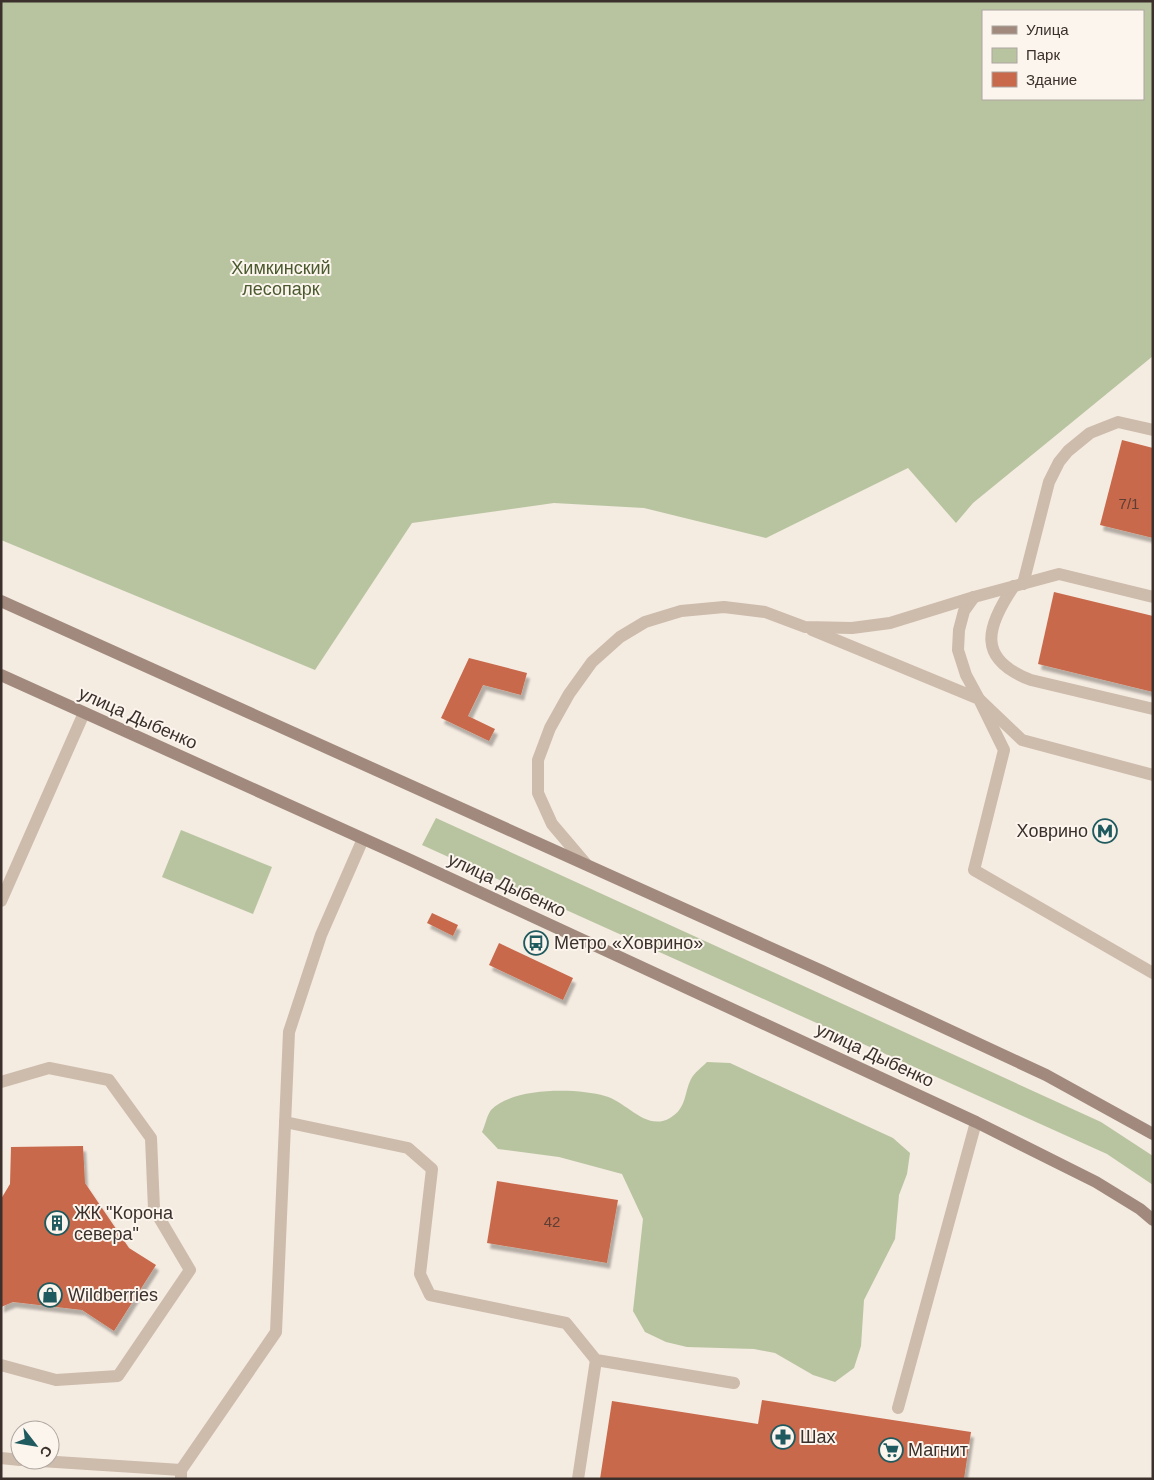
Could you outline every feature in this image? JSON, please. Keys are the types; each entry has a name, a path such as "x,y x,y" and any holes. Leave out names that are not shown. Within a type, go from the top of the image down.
{"main road":[{"path":"1,601 586,864 1037,1071 1153,1134"},
{"name":"улица Дыбенко","path":"1,675 363,839 976,1122 1096,1182 1140,1209 1153,1220"}],"lane":[{"path":"1153,430 1118,422 1090,433 1068,451 1049,482 1019,585 997,611 990,631 993,649 1003,665 1013,673 1031,680 1153,709"},
{"path":"805,627 852,628 890,624 974,597 1059,574 1153,597"},
{"path":"974,597 964,611 959,630 958,650 966,675 1004,750 974,870 1153,973"},
{"path":"586,864 552,824 538,793 538,760 550,728 569,694 592,662 620,637 645,622 681,611 724,607 765,612 979,699 1022,740 1153,775"},
{"path":"1,901 84,713"},
{"path":"60,1463 181,1474 276,1332 288,1032 321,935 363,839"},
{"path":"1,1082 49,1068 109,1080 151,1138 154,1209 190,1270 118,1376 56,1380 1,1365"},
{"path":"285,1122 408,1148 432,1169 420,1274 430,1295 566,1323 596,1360 734,1383"},
{"path":"898,1408 976,1122"},
{"path":"578,1479 596,1360"}],"green space":[{"name":"Химкинский лесопарк","path":"1,1 1153,1 1153,356 973,503 956,523 908,468 766,538 644,508 554,503 412,523 315,670 1,540"},
{"path":"436,818 1101,1122 1153,1156 1153,1185 1107,1154 422,845"},
{"path":"181,830 272,867 253,914 162,877"},
{"path":"707,1062 730,1063 893,1138 910,1153 907,1174 899,1195 895,1239 864,1300 861,1346 854,1368 835,1382 813,1375 775,1353 754,1349 687,1347 666,1342 645,1332 633,1311 643,1219 622,1174 559,1157 498,1149 482,1132 491,1110 501,1102 529,1093 546,1091 593,1093 605,1096 644,1119 661,1121 670,1118 679,1110 691,1079"}],"building":[{"path":"1122,440 1153,448 1153,538 1100,525"},
{"path":"1054,592 1153,616 1153,692 1038,664"},
{"path":"469,658 527,673 521,695 483,685 468,716 495,729 489,741 441,718"},
{"path":"432,913 458,925 453,936 427,923"},
{"path":"499,943 573,978 563,1000 489,965"},
{"name":"ЖК \"Корона севера\"","path":"83,1146 85,1183 129,1248 156,1265 114,1331 82,1310 13,1302 1,1307 1,1199 10,1184 11,1147"},
{"path":"497,1181 618,1200 607,1263 487,1243"},
{"path":"762,1400 971,1432 964,1479 600,1479 612,1401 758,1424"}],"place":[{"name":"Ховрино","path":"1105,831"},
{"name":"Метро «Ховрино»","path":"536,943"},
{"name":"ЖК \"Корона севера\"","path":"57,1223"},
{"name":"Wildberries","path":"50,1295"},
{"name":"Шах","path":"783,1437"},
{"name":"Магнит","path":"891,1450"}]}
